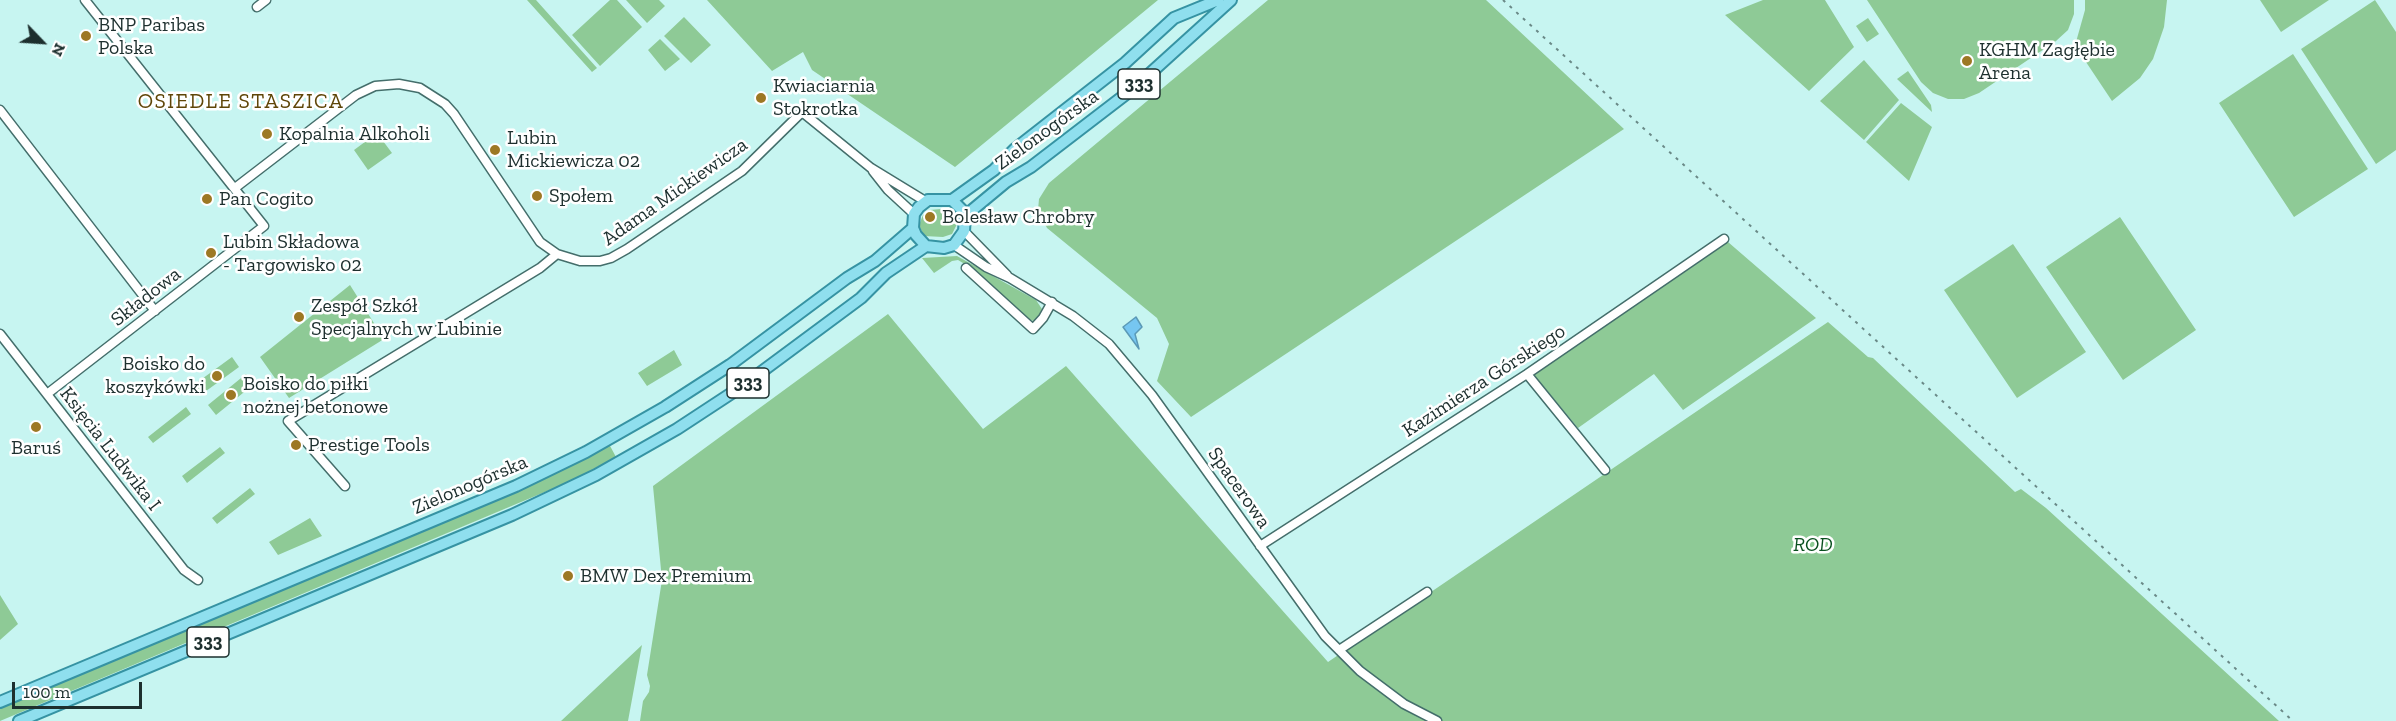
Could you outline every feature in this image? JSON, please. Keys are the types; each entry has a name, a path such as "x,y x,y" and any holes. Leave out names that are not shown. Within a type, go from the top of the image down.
{"main road":[{"name":"Zielonogórska","path":"952,200 994,170 1015,149 1118,69 1174,18 1218,0"},
{"name":"Zielonogórska","path":"965,216 1006,182 1031,167 1134,88 1231,0"},
{"path":"952,200 965,216 964,231 954,245 944,248 926,246 913,228 914,214 925,201 952,200"},
{"name":"Zielonogórska","path":"0,702 516,486 586,452 670,404 730,365 847,278 875,261 913,228"},
{"name":"333","path":"19,721 505,518 596,475 663,437 741,387 861,298 886,273 926,246"}],"street":[{"path":"86,0 236,188"},
{"path":"257,8 266,0"},
{"name":"Adama Mickiewicza","path":"236,188 356,95 375,87 399,84 420,88 454,114 540,242 557,254 587,262 600,261 619,254 742,171 802,112 871,168"},
{"path":"0,110 155,311"},
{"path":"871,168 925,201"},
{"path":"871,168 888,190 914,214"},
{"name":"Składowa","path":"47,394 264,225 236,188"},
{"name":"Spacerowa","path":"964,231 1010,278"},
{"name":"Kazimierza Górskiego","path":"1260,546 1527,374 1724,239"},
{"name":"Spacerowa","path":"954,245 987,267 1052,302 1090,328 1130,366 1307,613 1360,671 1388,692 1437,721"},
{"path":"345,486 288,421 540,268 557,254"},
{"path":"966,268 1033,329 1043,318 1052,302"},
{"name":"Księcia Ludwika I","path":"0,334 184,570 198,580"},
{"path":"1527,374 1605,470"},
{"path":"1339,650 1427,592"}],"green space":[{"path":"527,0 536,0 597,68 592,72"},
{"path":"610,0 617,0 642,27 600,66 572,35"},
{"path":"626,0 659,0 665,6 647,23"},
{"path":"707,0 1158,0 955,167 812,70 803,52 772,71"},
{"path":"1268,0 1486,0 1624,129 1191,417 1157,381 1169,344 1157,318 1047,228 1038,210 1039,199 1049,183"},
{"path":"1763,0 1825,0 1854,47 1809,91 1725,15"},
{"name":"KGHM Zagłębie Arena","path":"1867,0 2074,0 2074,14 2068,30 2056,41 1979,93 1964,99 1948,99 1933,93 1921,82"},
{"path":"2085,0 2167,0 2164,27 2153,59 2140,78 2112,101 2080,53 2076,42 2085,10"},
{"path":"2260,0 2329,0 2281,32"},
{"path":"2375,0 2396,32 2396,150 2376,164 2301,49"},
{"path":"684,17 711,45 691,63 664,36"},
{"path":"1868,18 1879,34 1867,42 1856,26"},
{"path":"660,39 680,59 665,71 648,50"},
{"path":"2293,54 2368,169 2294,217 2219,103"},
{"path":"1864,60 1899,100 1864,140 1820,101"},
{"path":"1908,71 1931,105 1932,112 1897,79"},
{"path":"1901,103 1932,127 1909,181 1866,142"},
{"path":"377,133 392,153 368,170 354,150"},
{"path":"952,208 958,222 952,234 943,237 924,236 919,225 923,215 930,210"},
{"path":"2120,217 2196,330 2123,380 2046,267"},
{"path":"1728,242 1816,318 1683,410 1654,374 1578,428 1534,375"},
{"path":"2013,244 2086,352 2017,398 1944,290"},
{"path":"957,256 1036,300 1042,309 1037,319 1033,321 1029,319 969,265 958,260 952,261 934,273 922,258"},
{"path":"350,285 384,339 289,398 260,357"},
{"name":"ROD","path":"888,314 983,429 1066,366 1328,662 1828,322 1868,357 1873,358 2015,492 2021,489 2046,508 2279,721 640,721 643,701 650,686 647,675 662,580 653,486"},
{"path":"674,350 682,365 647,386 638,373"},
{"name":"Boisko do koszykówki","path":"232,357 239,367 202,394 195,384"},
{"name":"Boisko do piłki nożnej betonowe","path":"246,374 254,384 216,415 208,405"},
{"path":"186,407 191,414 153,443 148,437"},
{"path":"609,444 616,457 571,481 0,721 0,705"},
{"path":"220,447 225,453 187,483 182,476"},
{"path":"250,488 255,494 217,524 212,518"},
{"path":"310,518 322,536 278,555 269,542"},
{"path":"0,595 18,624 0,640"},
{"path":"642,645 628,721 561,721"}],"water":[{"path":"1136,317 1142,327 1135,334 1139,349 1123,327"}],"railway":[{"path":"1503,0 2293,721"}],"place":[{"name":"BNP Paribas Polska","path":"86,36"},
{"name":"KGHM Zagłębie Arena","path":"1967,61"},
{"name":"Kwiaciarnia Stokrotka","path":"761,98"},
{"name":"Kopalnia Alkoholi","path":"267,134"},
{"name":"Lubin Mickiewicza 02","path":"495,150"},
{"name":"Społem","path":"537,196"},
{"name":"Pan Cogito","path":"207,199"},
{"name":"Bolesław Chrobry","path":"930,217"},
{"name":"Lubin Składowa - Targowisko 02","path":"211,253"},
{"name":"Zespół Szkół Specjalnych w Lubinie","path":"299,317"},
{"name":"Boisko do koszykówki","path":"217,376"},
{"name":"Boisko do piłki nożnej betonowe","path":"231,395"},
{"name":"Baruś","path":"36,427"},
{"name":"Prestige Tools","path":"296,445"},
{"name":"BMW Dex Premium","path":"568,576"}],"district":[{"name":"OSIEDLE STASZICA","path":"241,102"}]}
